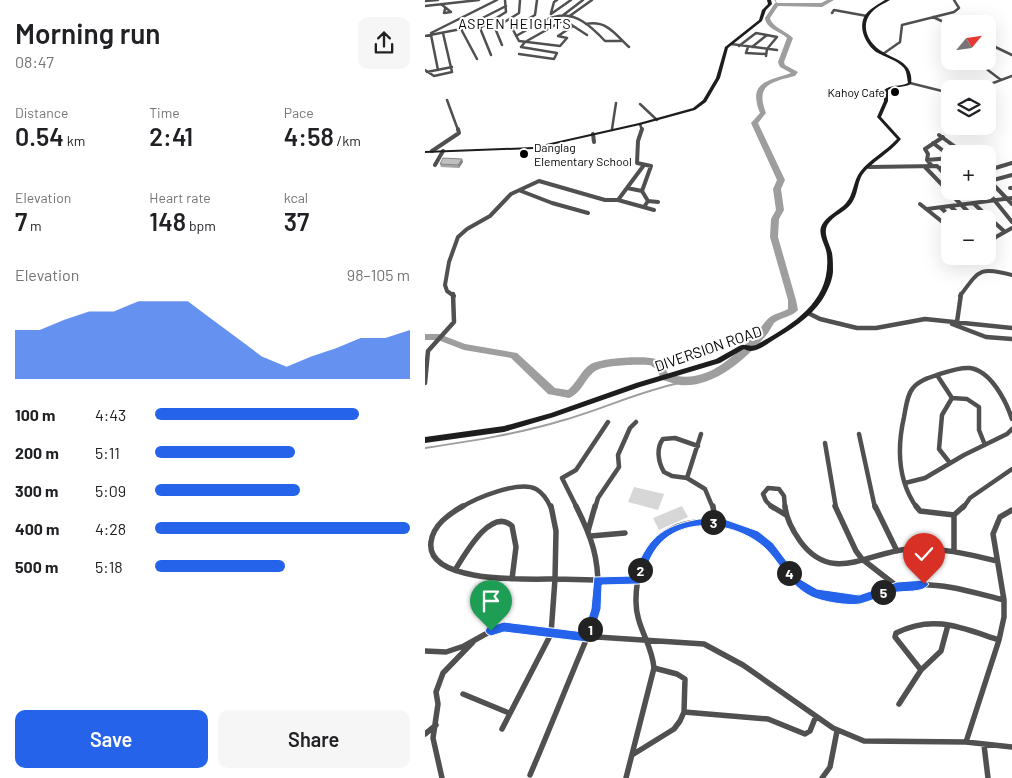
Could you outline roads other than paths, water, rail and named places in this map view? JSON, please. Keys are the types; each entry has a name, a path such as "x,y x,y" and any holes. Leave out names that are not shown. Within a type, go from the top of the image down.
{"street":[{"path":"425,2 438,0"},
{"path":"425,6 479,0"},
{"path":"425,36 497,0"},
{"path":"491,55 479,28 506,12 505,0"},
{"path":"501,45 495,28 519,13 520,0"},
{"path":"537,0 535,15 512,28 519,41 560,46 567,38 557,36 573,26"},
{"path":"552,15 554,2 557,0"},
{"path":"516,36 552,15 571,0"},
{"path":"562,16 583,0"},
{"path":"519,54 554,59 557,53 521,47 525,42 564,20 592,0"},
{"path":"425,152 523,150 657,120 700,106 718,78 727,48 761,20 769,0"},
{"path":"888,0 873,8 863,23 866,40 871,47 907,68 910,83 941,91"},
{"path":"883,54 900,42 902,25 913,20 955,12 959,8 954,0"},
{"path":"441,4 445,9"},
{"path":"425,36 461,29 506,6"},
{"path":"832,13 834,10 867,16"},
{"path":"552,15 575,18 595,29 605,41 622,41"},
{"path":"933,16 941,20"},
{"path":"564,20 587,36"},
{"path":"586,24 599,22 609,27 629,47"},
{"path":"461,29 477,59"},
{"path":"584,33 595,29"},
{"path":"426,71 434,76 451,74 452,67 443,33"},
{"path":"739,46 756,33 777,37 767,49 766,55 746,53 748,47"},
{"path":"431,35 438,70"},
{"path":"752,48 767,35"},
{"path":"731,44 777,50"},
{"path":"996,48 1012,56"},
{"path":"426,71 452,67"},
{"path":"990,70 1001,80"},
{"path":"996,82 1012,76"},
{"name":"DIVERSION ROAD","path":"425,440 504,429 552,416 639,385 718,360 746,348 757,347 808,313 823,296 830,282 831,260 823,231 824,225 849,204 854,197 860,175 899,139 879,118 886,101 886,90 902,87 910,83"},
{"path":"435,164 437,151 459,133 457,123 447,100"},
{"path":"613,129 612,118 616,103"},
{"path":"640,104 657,120"},
{"path":"640,124 642,130 638,141 637,163 651,166 642,191"},
{"path":"593,134 593,142"},
{"path":"932,166 927,160 928,154 925,148 941,136 953,145"},
{"path":"933,143 941,150"},
{"path":"927,160 941,158"},
{"path":"996,168 1012,163"},
{"path":"617,200 644,165"},
{"path":"869,167 937,166 939,168"},
{"path":"925,167 941,184"},
{"path":"996,178 1012,175"},
{"path":"425,383 428,350 452,325 455,317 454,295 447,291 445,285 449,262 458,237 467,228 490,216 511,194 539,180 605,200 617,200 654,210"},
{"path":"996,186 1012,204"},
{"path":"627,188 642,191 648,201"},
{"path":"521,190 552,203 588,213"},
{"path":"996,199 1012,198"},
{"path":"956,200 966,210"},
{"path":"927,209 992,200 1012,222"},
{"path":"648,201 658,202"},
{"path":"644,207 648,201"},
{"path":"973,203 1005,232"},
{"path":"920,204 941,221"},
{"path":"950,206 954,210"},
{"path":"996,237 1012,228"},
{"path":"957,322 960,296 976,274 981,271 992,270 1012,275"},
{"path":"808,313 819,319 857,328 876,328 925,319 1012,328"},
{"path":"946,321 986,337 1012,339"},
{"path":"1012,419 998,390 974,369 963,368 937,375 921,381 913,388 909,396 904,414 899,458 905,483 914,504 920,511 954,515 961,511 970,498 1012,469"},
{"path":"937,375 952,398"},
{"path":"949,463 939,449 940,425 946,403 952,398 967,399 979,407 977,426 980,438 985,445"},
{"path":"530,775 587,637 596,609 596,558 590,533 562,478 577,470 608,422"},
{"path":"590,533 597,498 614,477 619,467 618,456 630,428 636,422"},
{"path":"905,483 923,481 949,463 1012,429"},
{"path":"687,478 701,434"},
{"path":"859,434 875,507 897,550"},
{"path":"698,446 669,436 663,438 660,443 660,467 665,473 697,481 705,488 714,510 715,522"},
{"path":"825,443 830,480 837,510 862,558 897,587"},
{"path":"502,729 551,634 554,579 555,532 552,509 544,496 535,488 521,487 499,491 456,508 441,518 434,526 429,539 430,552 440,562 455,570 481,576 512,579 554,579 636,581"},
{"path":"786,515 770,506 764,499 763,494 768,488 779,489 785,495 786,515 802,544 818,560 829,564 842,564 897,550 918,549 954,551 997,561"},
{"path":"966,742 999,640 1004,616 1004,600 993,534 994,528 999,518 1012,510"},
{"path":"954,515 954,551"},
{"path":"455,570 479,534 496,522 504,522 511,525 513,529 515,550 512,579"},
{"path":"626,778 654,668 647,642 638,622 636,581 643,562 653,546 665,533 684,526 715,522 724,523 755,534 769,546 797,582 815,593 838,598 859,599 897,587 924,584 957,589 1004,600"},
{"path":"590,533 625,533"},
{"path":"921,670 894,635 921,623 933,622 999,640"},
{"path":"899,704 921,670 939,655 945,647 949,625"},
{"path":"425,651 446,652 464,646 477,637 504,627 551,634 647,642 704,644 727,653 837,731 849,737 864,741 966,742 1012,747"},
{"path":"442,778 433,738 437,724 438,704 436,692 439,681 447,668 467,650 477,637"},
{"path":"632,755 673,729 680,721 684,712 685,679 677,674 654,668"},
{"path":"463,694 509,713"},
{"path":"684,712 768,719 805,734 810,731 816,716"},
{"path":"425,734 437,724"},
{"path":"822,778 830,767 837,731"},
{"path":"984,745 988,778"}],"waterway":[{"path":"775,0 777,4"},
{"path":"665,377 679,381 693,381 719,371 743,353 772,320 793,310 792,300 774,237 775,219 780,210 777,189 781,180 754,123 763,113 759,103 759,96 760,90 764,85 770,81 793,75 795,72 782,66 781,62 790,38 768,22 770,12 777,4 822,5 831,0"},
{"path":"425,337 439,337 464,347 514,355 552,391 569,394 577,388 588,372 598,365 650,361 660,367 663,375"},
{"path":"425,448 495,437 547,425 665,386 680,383"}],"place":[{"name":"Kahoy Cafe","path":"895,92"},
{"name":"Danglag Elementary School","path":"524,154"}],"district":[{"name":"ASPEN HEIGHTS","path":"515,23"}]}
